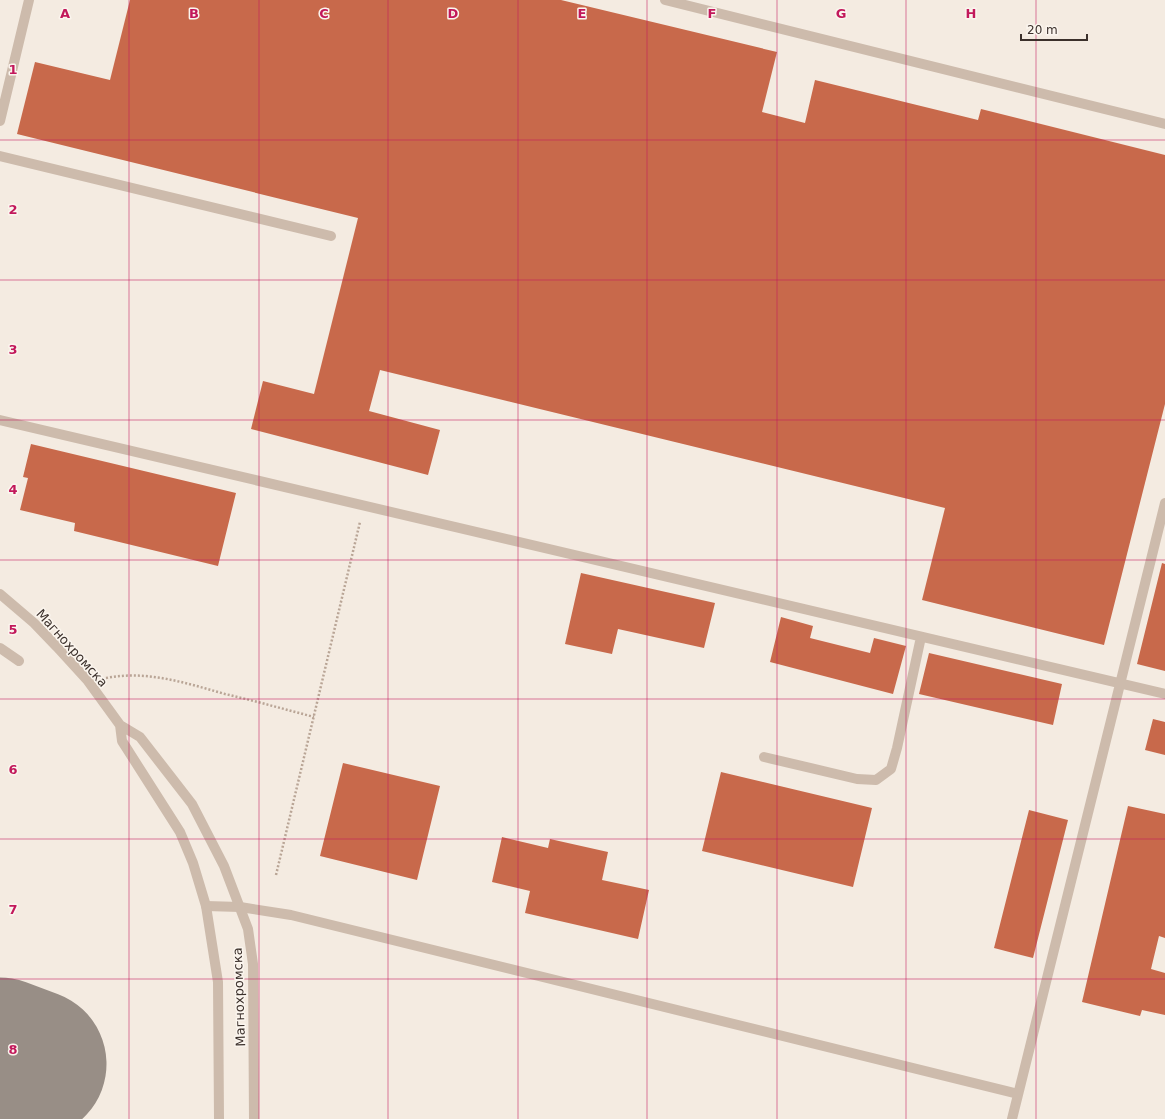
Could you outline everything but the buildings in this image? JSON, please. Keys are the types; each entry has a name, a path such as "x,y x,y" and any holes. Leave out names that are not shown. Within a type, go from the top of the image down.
{"street":[{"path":"0,121 29,0"},
{"path":"665,0 1165,124"},
{"path":"0,156 331,236"},
{"path":"0,420 1165,694"},
{"path":"1012,1119 1164,510"},
{"name":"Магнохромска","path":"0,594 34,623 88,681 120,725 140,737 192,804 224,866 248,929 253,964 254,1119"},
{"path":"764,757 857,779 876,780 891,769 921,637"},
{"path":"0,648 19,661"},
{"name":"Магнохромска","path":"120,725 122,741 180,832 193,863 206,906 218,982 219,1119"},
{"path":"206,906 240,907 290,915 1018,1094"}],"path":[{"path":"276,875 364,506"},
{"path":"88,681 136,675 158,677 191,684 314,717"}],"runway":[{"path":"0,1052 32,1064"}]}
